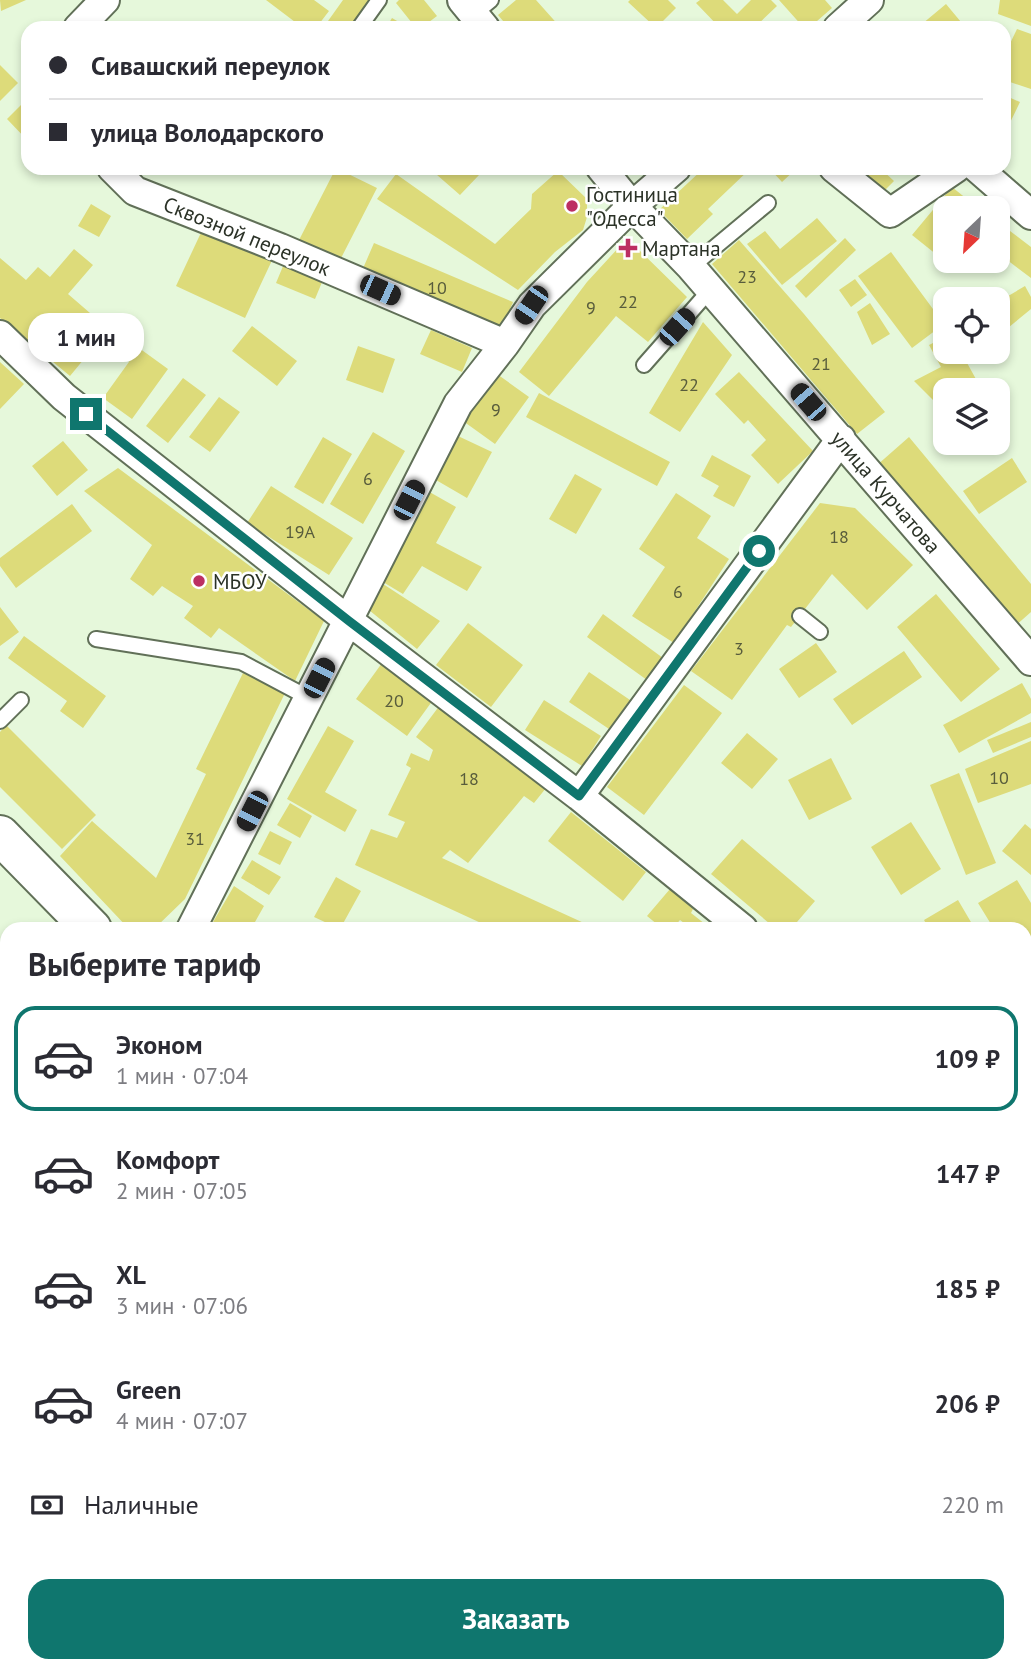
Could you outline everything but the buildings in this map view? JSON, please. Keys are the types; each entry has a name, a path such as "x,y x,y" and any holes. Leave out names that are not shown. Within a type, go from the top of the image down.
{"main road":[{"path":"0,835 85,922"}],"street":[{"path":"85,21 105,0"},
{"path":"846,21 869,0"},
{"name":"Сквозной переулок","path":"119,175 135,191 280,247 505,344"},
{"name":"улица Курчатова","path":"607,175 632,206 691,267 1031,661"},
{"path":"195,922 458,404 505,344 531,305 632,206 669,175"},
{"path":"843,175 890,213 946,175"},
{"path":"985,175 1031,215"},
{"path":"0,335 64,397 349,621 579,796 734,922"},
{"path":"579,796 750,578 841,439"}],"lane":[{"path":"364,21 379,0"},
{"path":"691,267 768,203"},
{"path":"644,365 710,290"},
{"path":"800,616 820,632"},
{"path":"96,639 241,662 310,698"},
{"path":"0,721 21,700"}],"place":[{"name":"Гостиница \"Одесса\"","path":"572,206"},
{"name":"Мартана","path":"628,248"},
{"name":"МБОУ","path":"199,581"}],"route":[{"path":"86,414 349,621 579,796 759,551"}]}
